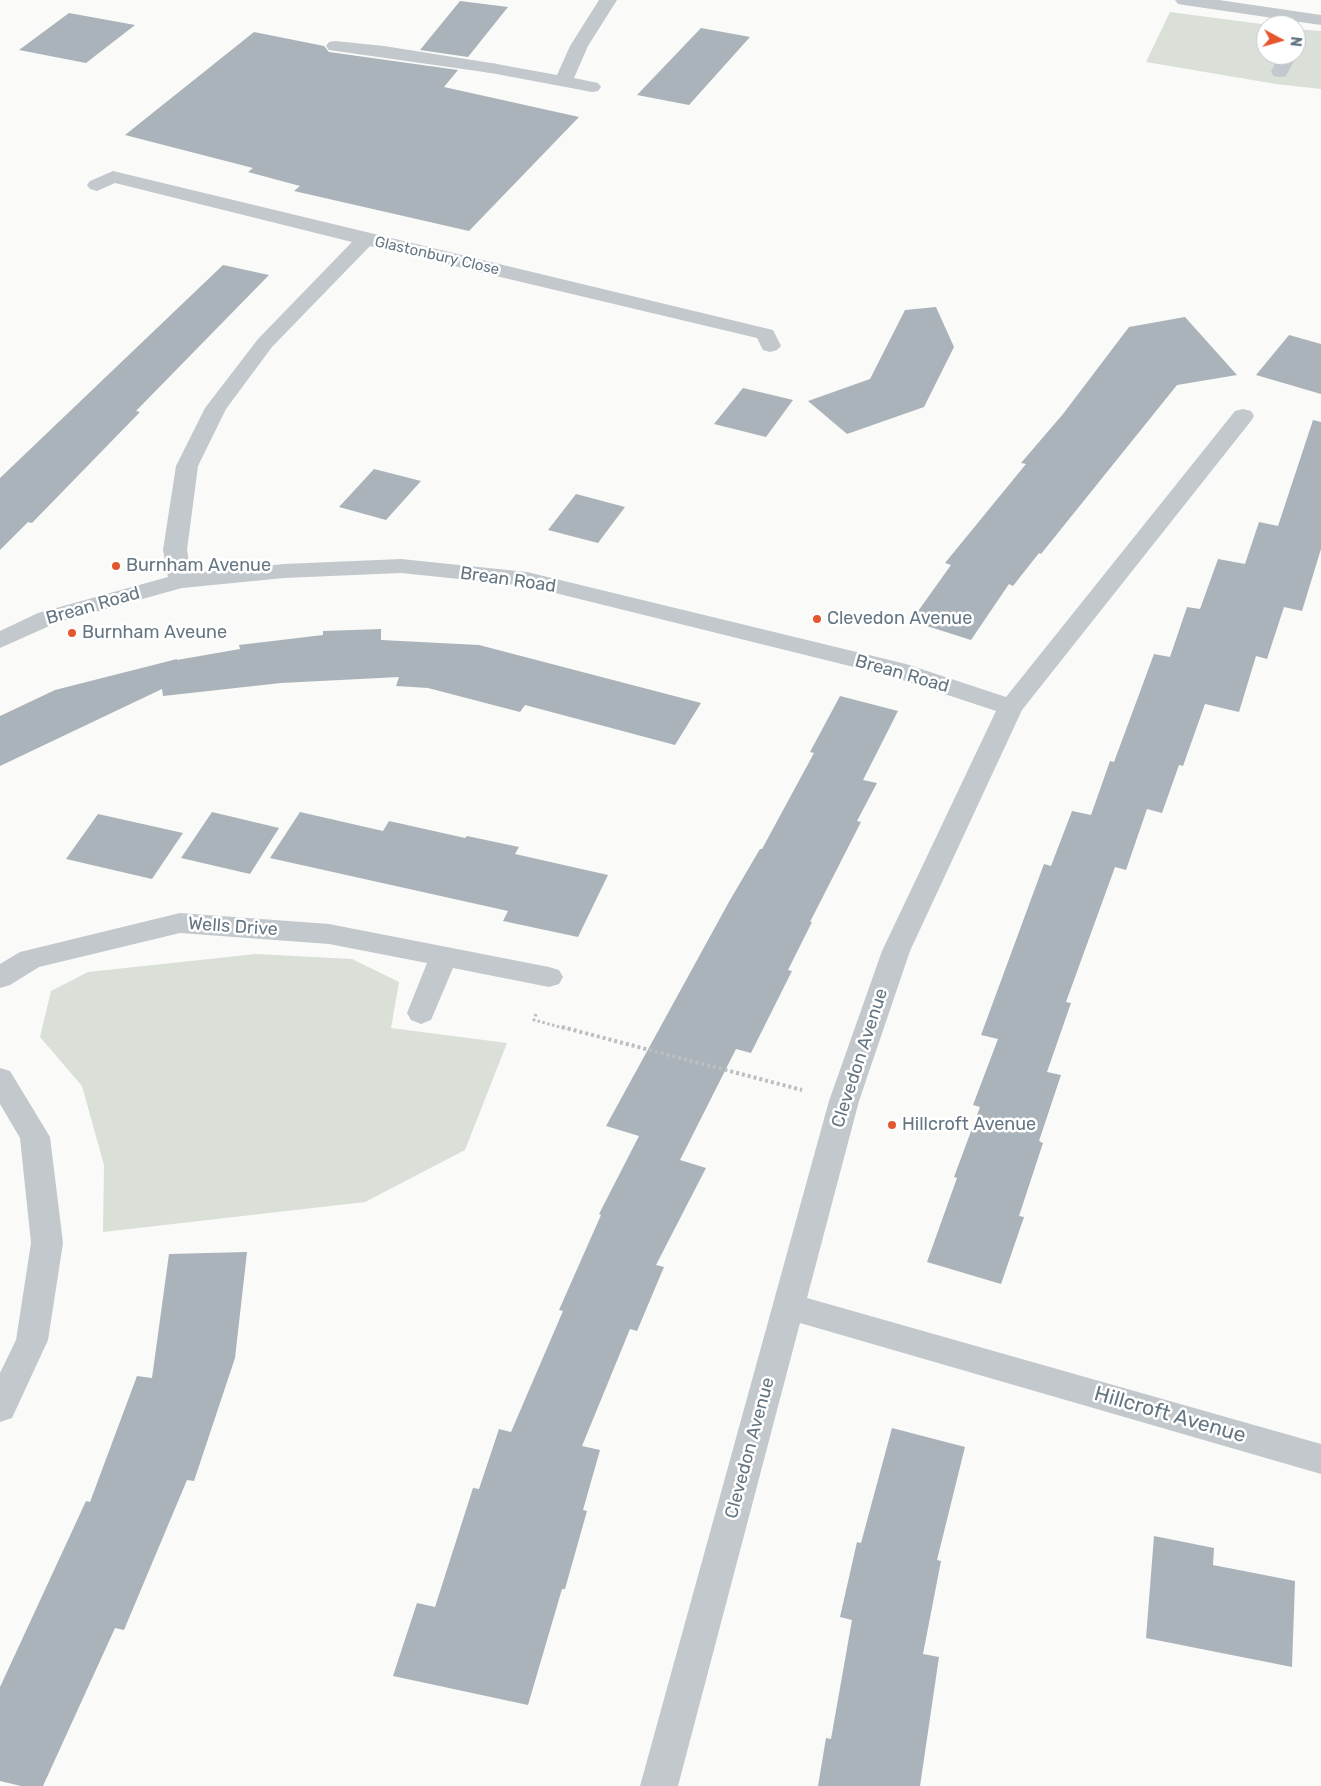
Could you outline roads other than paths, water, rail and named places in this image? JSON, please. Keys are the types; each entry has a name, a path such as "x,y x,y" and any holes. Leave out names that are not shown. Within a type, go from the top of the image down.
{"street":[{"path":"563,82 579,46 608,0"},
{"path":"1184,0 1312,19"},
{"path":"335,46 384,51 490,68 592,88"},
{"path":"1280,72 1283,65"},
{"name":"Glastonbury Close","path":"97,185 114,177 766,334 770,346"},
{"path":"181,581 176,550 187,466 216,408 265,343 366,239"},
{"name":"Clevedon Avenue","path":"659,1786 844,1101 896,951 1012,707 1243,416"},
{"name":"Brean Road","path":"0,640 47,618 181,581 284,572 402,566 527,579 897,670 1012,707"},
{"name":"Wells Drive","path":"0,978 30,959 180,923 329,934 548,977"},
{"path":"421,1013 444,956"},
{"path":"0,1079 35,1137 47,1243 32,1340 0,1408"},
{"name":"Hillcroft Avenue","path":"788,1306 1321,1459"}],"place":[{"name":"Burnham Avenue","path":"116,566"},
{"name":"Clevedon Avenue","path":"817,619"},
{"name":"Burnham Aveune","path":"72,633"},
{"name":"Hillcroft Avenue","path":"892,1125"}]}
